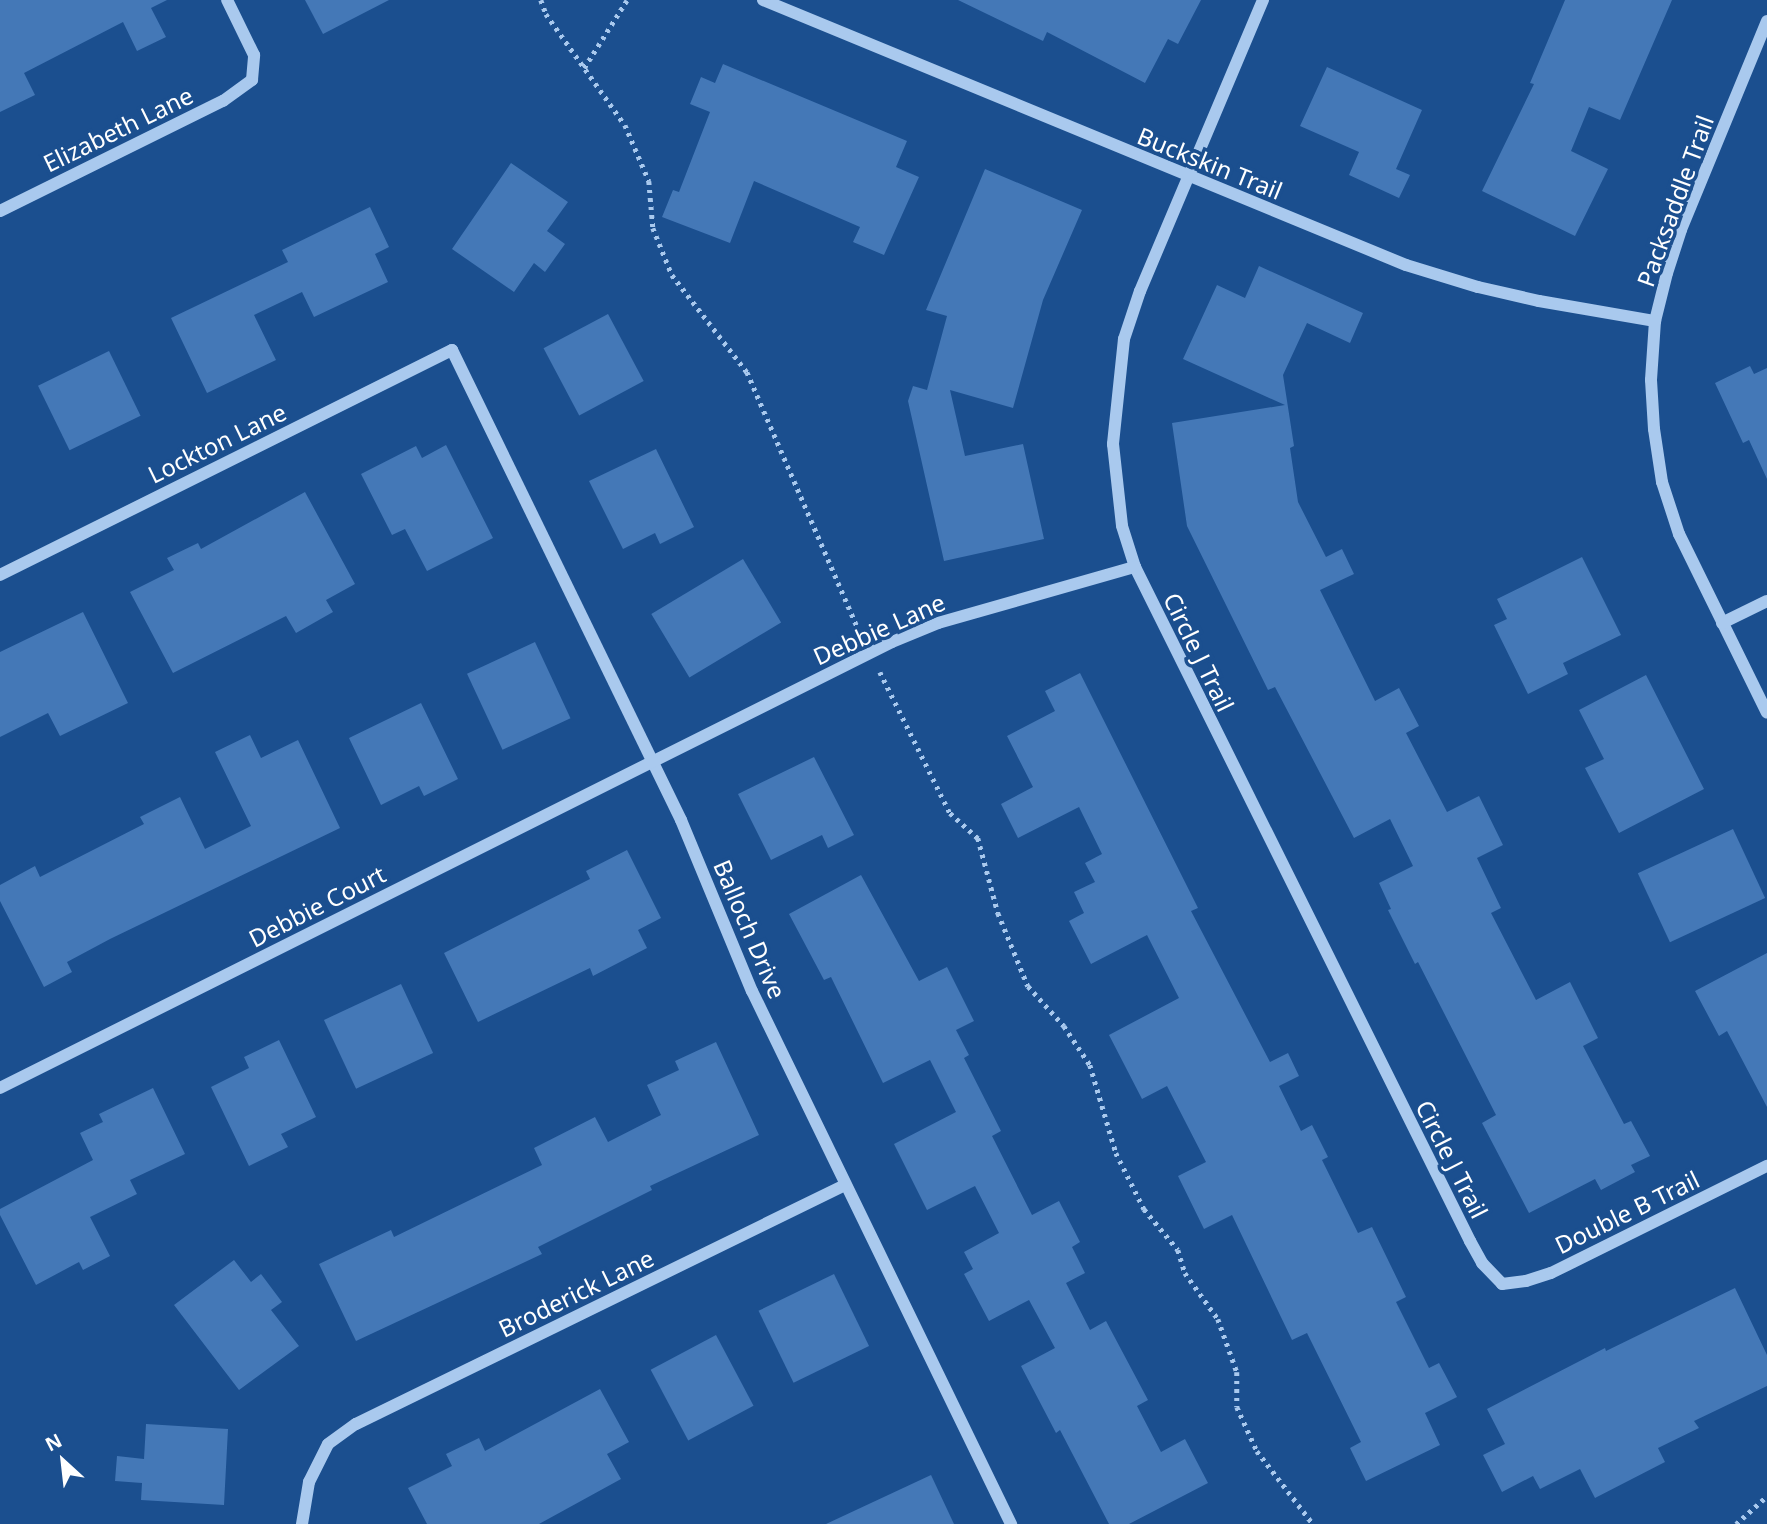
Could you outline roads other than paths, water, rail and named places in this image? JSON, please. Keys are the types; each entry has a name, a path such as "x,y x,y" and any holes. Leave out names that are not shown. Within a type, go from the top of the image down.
{"street":[{"name":"Elizabeth Lane","path":"0,211 223,101 252,80 254,55 227,0"},
{"name":"Buckskin Trail","path":"763,0 1189,178 1406,265 1478,287 1655,321"},
{"name":"Circle J Trail","path":"1263,0 1140,291 1124,340 1116,391 1113,444 1122,526 1135,567 1470,1241 1482,1263 1502,1284"},
{"name":"Packsaddle Trail","path":"1767,22 1681,230 1655,321 1651,380 1662,482 1679,534 1767,713"},
{"name":"Lockton Lane","path":"0,575 452,350"},
{"name":"Balloch Drive","path":"452,350 681,820 752,991 1010,1524"},
{"name":"Debbie Lane","path":"653,762 937,622 1135,567"},
{"path":"1722,623 1767,601"},
{"name":"Debbie Court","path":"0,1088 653,762"},
{"name":"Double B Trail","path":"1502,1284 1526,1281 1551,1273 1767,1166"},
{"name":"Broderick Lane","path":"302,1524 309,1482 328,1444 356,1424 845,1185"}]}
